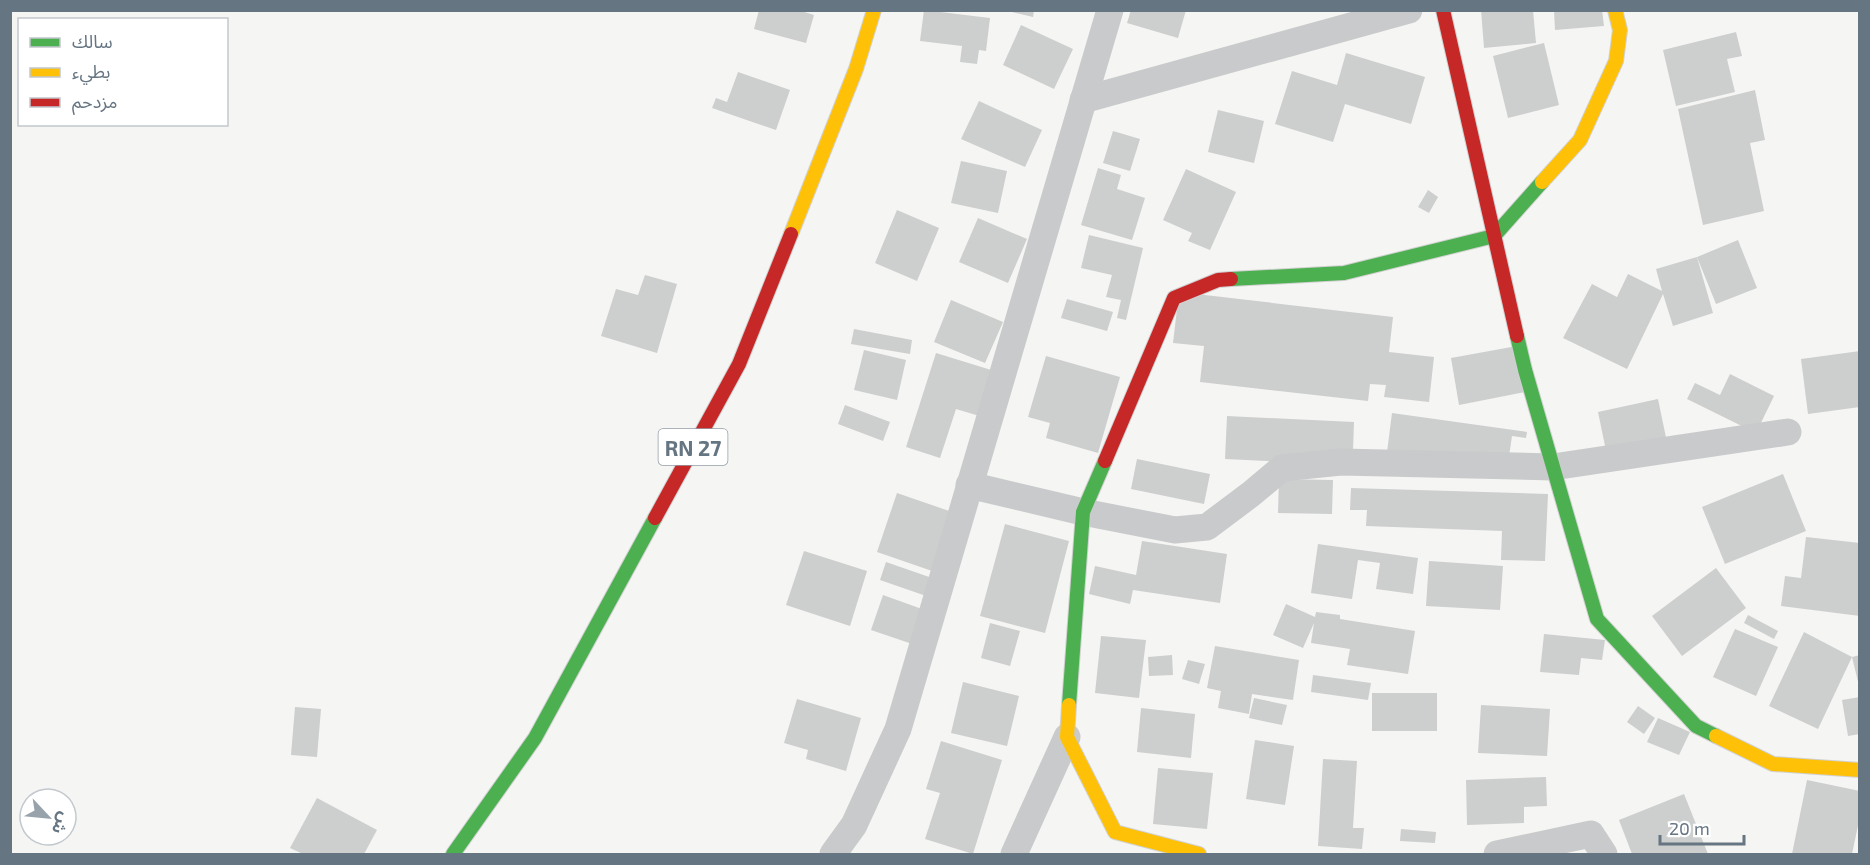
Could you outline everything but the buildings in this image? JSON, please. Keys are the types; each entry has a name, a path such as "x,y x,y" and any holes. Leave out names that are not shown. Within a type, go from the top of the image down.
{"street":[{"name":"RN 27","path":"453,855 535,738 739,363 851,80 874,10"},
{"path":"833,855 854,825 898,729 1110,10"},
{"path":"1083,100 1408,10"},
{"path":"1443,10 1526,370 1597,619 1696,726 1773,764 1860,770"},
{"path":"1014,855 1067,737 1083,512 1174,297 1218,280 1344,273 1494,236 1580,140 1616,61 1620,30 1615,10"},
{"path":"969,485 1083,512 1175,530 1208,527 1282,468 1341,462 1553,467 1788,432"},
{"path":"1067,737 1115,832 1199,855"},
{"path":"1497,855 1591,834 1604,855"}],"traffic: fast":[{"path":"1231,279 1344,273 1494,236 1542,182"},
{"path":"1517,336 1597,619 1696,726 1716,736"},
{"path":"1069,705 1083,512 1105,461"},
{"path":"453,854 535,738 655,518"}],"traffic: slow":[{"path":"791,234 856,69 874,10"},
{"path":"1542,182 1580,140 1616,61 1620,30 1615,10"},
{"path":"1069,705 1067,737 1115,832 1199,854"},
{"path":"1716,736 1773,764 1860,770"}],"traffic: jam":[{"path":"1443,10 1517,336"},
{"path":"655,518 739,364 791,234"},
{"path":"1105,461 1174,298 1218,280 1231,279"}]}
